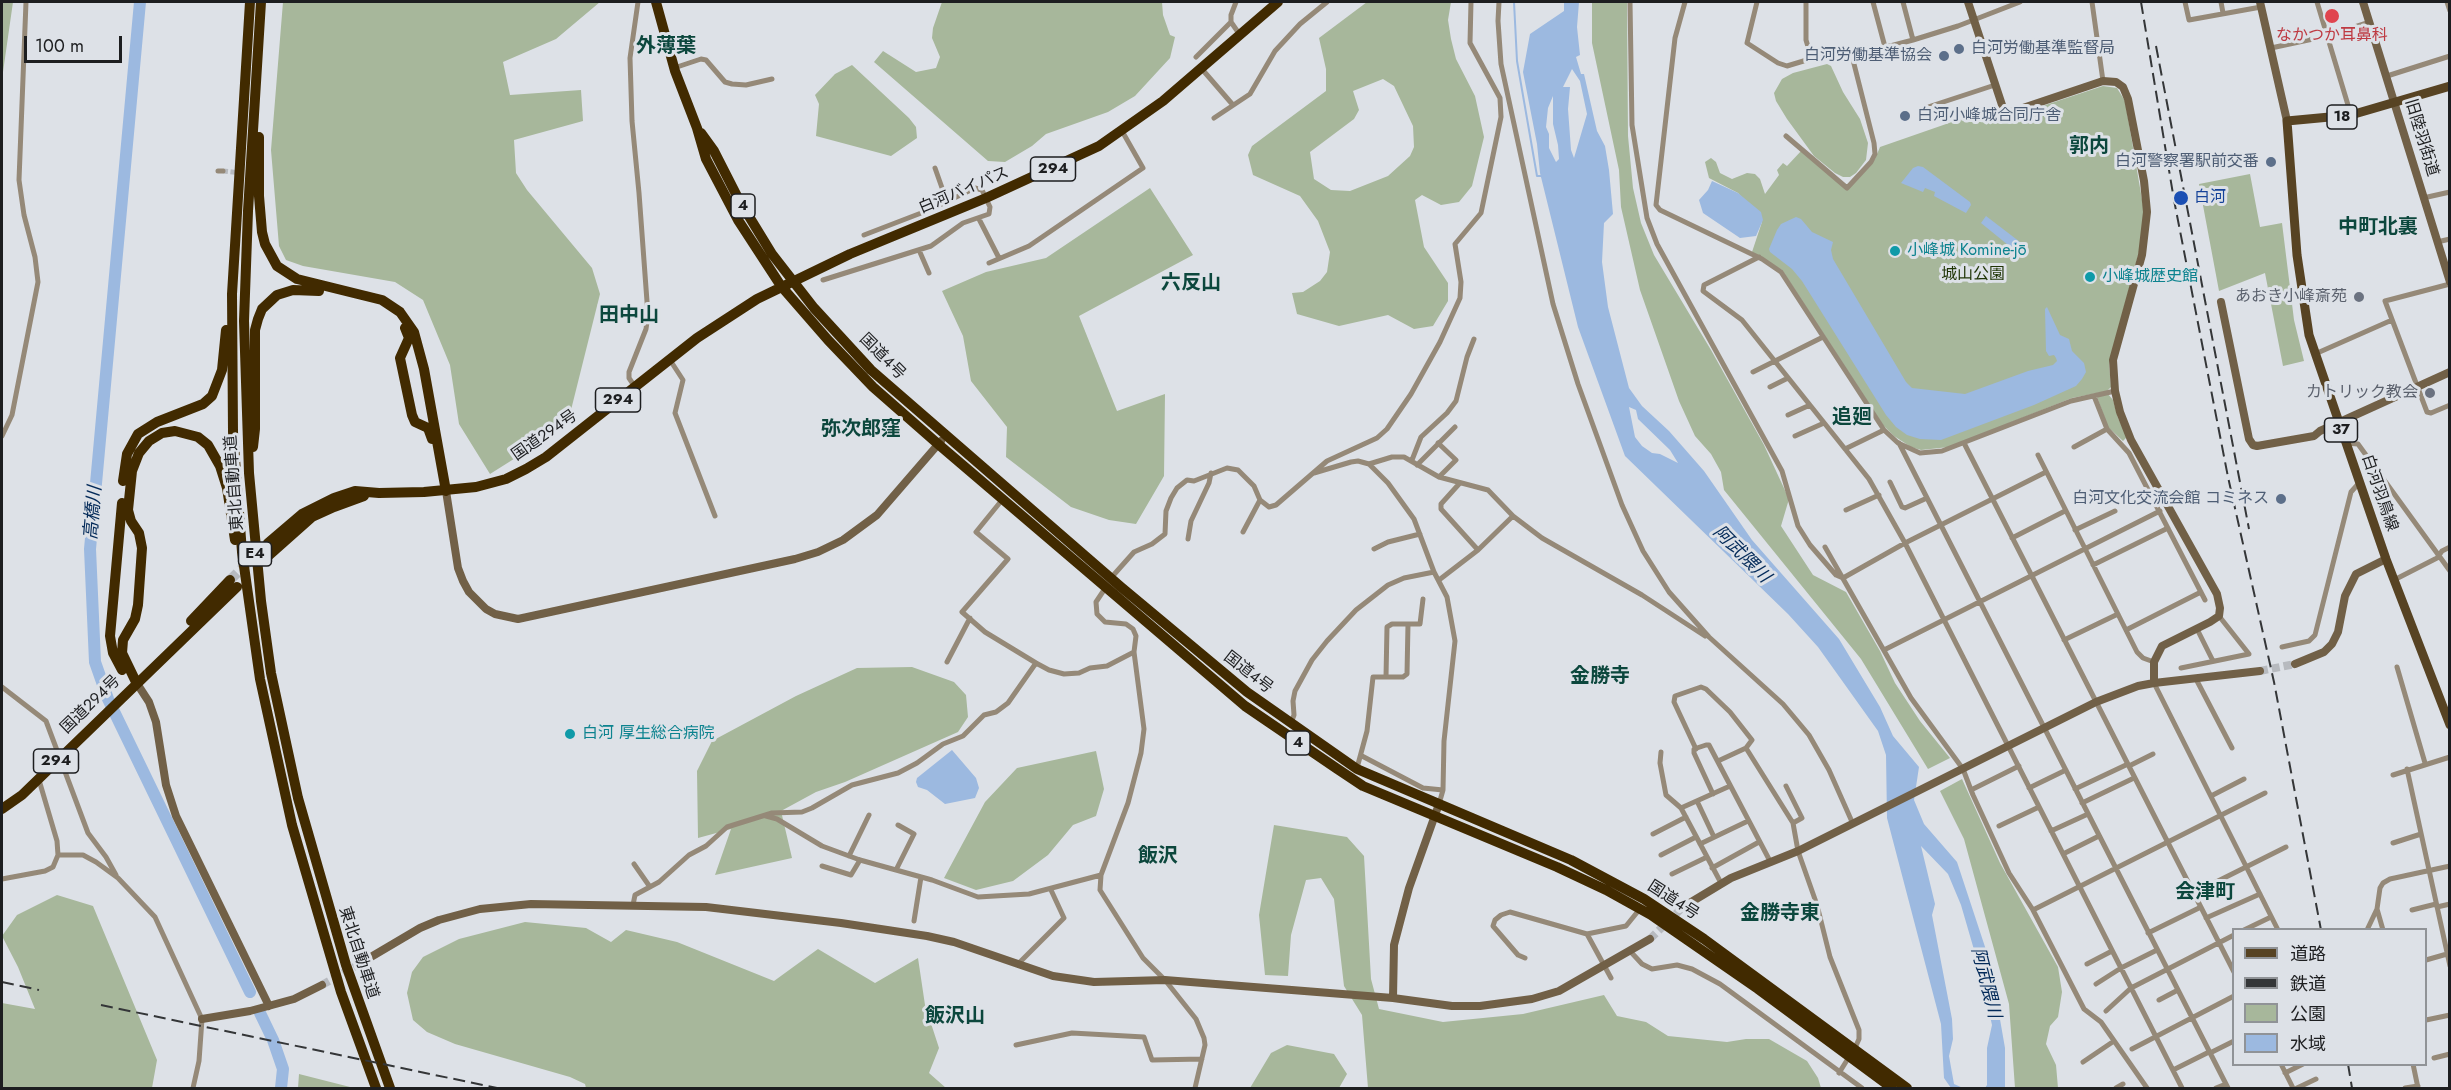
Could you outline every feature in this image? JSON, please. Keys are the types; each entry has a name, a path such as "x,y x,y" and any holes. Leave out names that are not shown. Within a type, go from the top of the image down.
{"highway":[{"name":"東北自動車道","path":"250,2 234,240 232,357 237,491 260,679 284,792 314,904 341,992 376,1089"},
{"name":"東北自動車道","path":"261,2 245,266 245,383 249,473 261,601 284,740 304,820 332,921 390,1089"},
{"path":"261,2 259,196 265,244 272,257 287,274 319,286 382,300 400,312 409,324 420,353 446,491"},
{"name":"国道4号","path":"656,2 674,68 706,159 738,220 781,286 873,387 942,440 1108,582 1254,713 1363,786 1438,810 1570,860 1644,899 1704,939 1893,1089"},
{"name":"白河バイパス","path":"793,280 1073,160 1122,131 1163,101 1278,2"},
{"name":"国道4号","path":"697,128 714,151 739,200 772,254 814,308 871,370 1002,499 1247,692 1357,769 1606,890 1651,915 1851,1054 1907,1089"},
{"path":"136,682 117,662 110,636 127,454 138,434 147,427 203,404 212,396 217,386 224,355 234,240"},
{"name":"国道294号","path":"267,557 312,517 355,498 379,494 446,491 494,483 526,469 546,457 716,324 793,280"},
{"path":"249,473 255,429 255,330 258,319 262,309 277,295 293,290 311,289 383,306 405,328 409,338 400,358 412,415 415,422 425,425 430,432 446,491"},
{"path":"136,682 124,660 121,646 136,614 142,548 139,533 129,516 130,481 135,461 144,447 155,436 175,431 198,437 214,454 220,465 227,488 245,606 260,679"},
{"name":"国道294号","path":"268,543 302,514 334,498 355,491 379,494"},
{"name":"国道294号","path":"2,809 22,795 234,583"}],"main road":[{"name":"18","path":"2288,121 2351,115 2450,86"},
{"name":"白河羽鳥線","path":"2288,121 2297,255 2304,312 2315,354 2386,559 2450,725"}],"street":[{"path":"2,436 12,415 38,282 19,180 26,2"},
{"path":"635,387 629,378 629,372 646,329 648,315 632,121 630,58 638,2"},
{"path":"1236,2 1231,22 1240,34"},
{"path":"1214,118 1250,94 1281,44 1300,24 1327,2"},
{"path":"1195,1089 1204,1038 1196,1019 1165,980 1143,958 1100,890 1101,875 1128,803 1144,741 1134,652 1136,636 1133,629 1126,624 1105,622 1097,614 1096,602 1108,582 1134,552 1152,544 1165,534 1166,511 1177,488 1187,480 1194,481 1227,468 1238,470 1254,486 1260,500 1269,507 1276,506 1327,461 1366,445 1387,429 1427,367 1460,298 1461,282 1455,244 1481,213 1502,117 1500,98 1470,43 1471,2"},
{"path":"1499,2 1498,21 1502,64 1513,127 1562,336 1611,476 1643,551 1669,592 1709,637 1783,704 1809,735 1857,822"},
{"path":"1630,2 1632,125 1647,218 1657,244 1782,471 1798,526 1810,545 1836,574 1843,578"},
{"path":"1685,2 1675,38 1656,205 1660,210 1759,257 1785,277 1884,430 1898,443 1920,453 1930,453 1964,443 2071,401 2115,392"},
{"path":"1757,2 1747,43 1781,66 1812,60 1830,53 1852,56 1913,40 2020,2"},
{"path":"1806,2 1806,40 1812,60"},
{"path":"1873,2 1885,47"},
{"path":"1903,2 1913,40"},
{"path":"1968,2 2005,114 2103,81 2116,82 2123,87 2128,99 2144,181 2147,212 2142,255 2114,360 2115,392 2127,442 2205,600"},
{"path":"2092,2 2103,81"},
{"path":"2185,2 2189,20 2261,4 2288,121"},
{"path":"2221,2 2223,14"},
{"path":"2317,2 2351,115"},
{"name":"旧陸羽街道","path":"2364,2 2450,283"},
{"path":"1196,57 1219,37 1231,22"},
{"path":"2271,48 2327,36 2370,22"},
{"path":"1786,136 1847,188 1871,162 1875,154 1874,143 1852,56"},
{"path":"2387,76 2450,56"},
{"path":"674,68 701,59 706,60 725,82 732,84 746,85 772,79"},
{"path":"1201,68 1233,105"},
{"path":"1922,108 1995,85"},
{"path":"989,263 1016,253 1062,225 1106,191 1143,168 1122,131"},
{"path":"935,168 947,202"},
{"path":"823,280 931,246 963,223 989,214 990,207 979,187 864,235"},
{"path":"2424,198 2450,192"},
{"path":"979,219 999,258"},
{"path":"2437,242 2450,239"},
{"path":"919,250 929,273"},
{"path":"1759,257 1702,288 1742,320 1869,479 1879,495 2182,1089"},
{"path":"2450,283 2385,301 2427,412 2450,405"},
{"path":"2221,302 2242,409 2249,439 2253,445 2312,437 2450,372"},
{"path":"2315,354 2392,320"},
{"path":"1753,372 1823,337"},
{"path":"1415,463 1421,437 1447,413 1456,401 1474,339"},
{"path":"670,360 683,380 675,413 715,516"},
{"path":"1770,387 1788,378"},
{"path":"2094,396 2107,429 2127,442 2190,544 2217,594 2219,616 2249,654 2181,668"},
{"path":"1788,415 1810,405"},
{"path":"1795,436 1824,423"},
{"path":"1415,463 1455,427"},
{"path":"2074,447 2107,429"},
{"path":"1845,449 1884,430"},
{"path":"446,491 458,568 469,592 486,609 495,614 518,619 795,559 818,552 843,540 877,514 942,440"},
{"path":"1438,443 1455,460 1439,477"},
{"path":"1898,443 2227,1086 2216,1089"},
{"path":"1964,443 2232,968"},
{"path":"2345,443 2358,444 2450,571"},
{"path":"2038,455 2139,656 2154,662"},
{"path":"1369,464 1392,457 1404,457 1439,477 1488,490 1513,516 1562,551 1642,595 1709,637"},
{"path":"1312,473 1358,461 1369,464 1388,483 1404,503 1447,597 1455,641 1444,741 1443,790 1438,810 1409,888 1394,945 1393,998"},
{"path":"1843,578 1905,543 2046,472"},
{"path":"1188,539 1191,521 1209,483 1211,473"},
{"path":"1890,482 1902,507 1905,508 1927,498"},
{"path":"2282,647 2309,641 2315,635 2351,492 2359,483"},
{"path":"1459,484 1441,504 1441,509 1478,550"},
{"path":"1846,510 1879,495"},
{"path":"1002,499 976,532 1008,560 962,612 985,632 1036,663 1064,674 1107,666 1134,652"},
{"path":"1243,532 1260,500"},
{"path":"2012,538 2065,511"},
{"path":"2075,530 2115,511"},
{"path":"1884,650 2160,511"},
{"path":"1439,580 1478,550 1513,516"},
{"path":"2093,565 2168,528"},
{"path":"1374,549 1388,542 1420,534"},
{"path":"2179,550 2190,544"},
{"path":"1825,546 1918,707 1960,770 2009,873 2033,910 2084,1009 2101,1022 2147,1089"},
{"path":"2394,580 2450,548"},
{"path":"2295,664 2324,652 2332,644 2338,632 2345,596 2356,574 2386,559"},
{"path":"1291,724 1294,715 1295,691 1312,660 1356,610 1388,585 1404,578 1434,572"},
{"path":"2126,630 2202,592"},
{"path":"1386,677 1387,627 1392,624 1418,625 1422,621 1423,599"},
{"path":"2064,640 2118,614"},
{"path":"2219,616 2162,646 2154,662 2154,683 2277,928"},
{"path":"947,662 970,618"},
{"path":"1357,769 1362,756 1373,677 1403,677 1407,674 1408,624"},
{"path":"2197,629 2213,661"},
{"path":"633,905 635,895 659,882 689,855 706,846 727,827 751,818 778,812 802,812 852,785 890,776 917,763 943,744 963,736 984,716 996,712 1008,703 1036,663"},
{"path":"2397,667 2425,763"},
{"path":"1683,907 1721,883 1798,851 2096,702 2138,686 2260,670"},
{"path":"2196,679 2232,748"},
{"path":"136,682 149,702 156,722 166,785 176,816 269,1006"},
{"path":"2,687 46,721 88,833 118,878"},
{"path":"1713,794 1694,753 1696,748 1674,702 1676,696 1701,687 1706,689 1730,712 1749,735 1752,740 1746,748 1718,761"},
{"path":"1696,748 1709,745 1771,863"},
{"path":"1746,748 1793,823 1798,851 1817,905 1830,957 1859,1030 1859,1039 1839,1073"},
{"path":"1661,752 1660,763 1666,795 1681,808 1721,883"},
{"path":"2075,789 2153,754"},
{"path":"1362,756 1423,788 1443,790"},
{"path":"2393,775 2425,763 2450,757"},
{"path":"1971,790 2019,766"},
{"path":"2029,788 2066,770"},
{"path":"2407,770 2450,966"},
{"path":"2082,803 2134,778"},
{"path":"2,879 45,871 53,867 58,855 57,841 38,779"},
{"path":"2211,796 2244,779"},
{"path":"1681,808 1730,786"},
{"path":"1786,786 1802,818 1793,823"},
{"path":"2033,910 2265,792"},
{"path":"1697,801 1714,837"},
{"path":"1999,826 2039,807"},
{"path":"2051,831 2088,814"},
{"path":"765,815 777,819 822,846 978,897 1018,895 1051,890 1101,875"},
{"path":"849,856 869,815"},
{"path":"1653,834 1686,817"},
{"path":"1700,844 1748,820"},
{"path":"896,870 914,834 898,825"},
{"path":"2392,843 2421,834"},
{"path":"2063,854 2099,836"},
{"path":"1661,855 1696,837"},
{"path":"1712,868 1760,842"},
{"path":"2214,883 2286,847"},
{"path":"58,855 83,855 96,862 118,878 155,917 202,1019 199,1061 193,1089"},
{"path":"1672,874 1707,857"},
{"path":"822,866 851,875 860,860"},
{"path":"634,864 650,887"},
{"path":"2368,928 2377,909 2380,888 2383,884 2390,879 2450,866"},
{"path":"914,921 921,877"},
{"path":"1017,966 1064,918 1051,890"},
{"path":"2206,918 2260,894"},
{"path":"359,964 420,928 439,920 480,909 531,904 706,907 863,926 954,942 1017,966 1053,976 1094,982 1165,980 1393,998 1452,1005 1506,1004 1559,991 1650,939"},
{"path":"2412,910 2450,904"},
{"path":"2148,933 2201,907"},
{"path":"2377,909 2382,928"},
{"path":"1525,957 1518,955 1493,926 1495,920 1501,915 1510,912 1587,934 1626,926 1639,910"},
{"path":"2248,928 2271,917"},
{"path":"1587,934 1611,978"},
{"path":"2106,1011 2131,988 2232,936"},
{"path":"2096,984 2121,968 2157,950"},
{"path":"1630,951 1642,964 1652,969 1677,965 1692,969 1720,984 1862,1089"},
{"path":"2087,964 2112,951"},
{"path":"2427,960 2447,954"},
{"path":"202,1019 294,999 322,985"},
{"path":"2159,1000 2178,990"},
{"path":"2132,1049 2232,997"},
{"path":"2427,1020 2450,1015"},
{"path":"1016,1045 1072,1033 1144,1037 1152,1060 1202,1059"},
{"path":"2083,1062 2114,1041"},
{"path":"2173,1070 2232,1042"},
{"path":"2434,1058 2450,1054"},
{"path":"2282,1066 2295,1089 2316,1079"},
{"path":"2285,1073 2301,1066"},
{"path":"2405,1089 2418,1087 2413,1066"},
{"path":"2116,1089 2123,1084"}],"green space":[{"path":"2,2 13,2 2,79"},
{"path":"283,2 600,2 556,39 503,62 510,95 581,90 583,121 514,140 516,173 527,190 592,268 600,294 571,410 544,440 490,474 459,424 450,365 423,300 395,282 303,266 286,260 279,246 271,150"},
{"path":"942,2 1162,2 1163,15 1170,35 1175,37 1170,58 1135,96 1108,112 1046,134 1032,146 1005,162 988,161 874,62 883,51 916,72 936,68 940,57 932,38"},
{"path":"1367,2 1451,2 1448,20 1451,39 1456,59 1475,96 1484,137 1472,186 1459,202 1441,205 1422,195 1415,200 1424,247 1448,283 1448,301 1433,326 1414,329 1388,315 1339,326 1297,314 1292,293 1303,292 1320,281 1327,272 1330,252 1318,221 1300,196 1253,175 1248,155 1252,146 1326,91 1326,69 1319,38","holes":["1383,79 1394,86 1413,126 1414,147 1410,156 1388,176 1350,191 1331,190 1314,179 1310,152 1354,119 1359,110 1353,91"]},
{"path":"1592,2 1627,2 1628,136 1633,188 1641,223 1654,255 1764,445 1789,499 1781,526 1813,575 1846,592 1880,651 1895,683 1920,721 1950,758 1928,769 1861,659 1724,490 1721,472 1711,454 1695,436 1679,401 1640,290 1621,207 1619,170 1592,43"},
{"path":"1827,64 1831,66 1843,92 1860,119 1868,143 1866,160 1850,177 1843,177 1835,173 1814,156 1787,119 1774,93 1782,79 1793,73"},
{"path":"852,65 916,127 917,138 891,156 816,136 819,104 815,95 835,74"},
{"name":"城山公園","path":"2103,86 2117,88 2125,101 2144,211 2140,248 2109,363 2111,387 2107,391 2072,398 1949,447 1921,450 1911,447 1894,436 1883,425 1782,270 1752,252 1762,222 1738,193 1709,178 1705,162 1711,158 1716,162 1720,173 1732,179 1747,173 1755,174 1760,179 1765,194 1779,175 1777,170 1783,163 1787,166 1802,150 1847,189 1875,159 1880,147 1972,115 1991,123"},
{"path":"2250,174 2260,227 2282,223 2294,320 2304,361 2283,366 2265,273 2219,291 2199,184"},
{"path":"1150,188 1193,255 1079,316 1117,411 1165,394 1164,476 1136,524 1109,520 1071,507 1006,457 1007,427 971,381 963,336 942,291 986,272 1046,258"},
{"path":"2108,394 2113,400 2127,437 2123,441 2108,427 2097,397"},
{"path":"912,667 954,682 966,695 968,717 958,732 845,782 816,792 781,811 792,858 715,875 731,829 698,838 697,771 712,741 796,696 857,668"},
{"path":"1096,751 1104,789 1096,816 1073,825 1048,855 1013,881 976,890 944,878 985,802 1017,768"},
{"path":"1962,779 2000,863 2058,967 2062,992 2058,1017 2050,1026 2046,1044 2056,1065 2058,1088 2015,1088 2009,1004 1964,839 1940,791"},
{"path":"1274,825 1347,837 1364,856 1371,979 1379,1009 1443,1022 1523,1014 1604,995 1617,1016 1646,1022 1668,1036 1727,1042 1769,1039 1807,1061 1818,1078 1821,1088 1368,1088 1362,1015 1344,986 1334,899 1321,878 1306,880 1291,935 1288,976 1265,975 1259,915"},
{"path":"57,895 93,906 157,1060 152,1088 2,1088 2,1003 35,1009 18,967 2,936 17,915"},
{"path":"525,922 586,928 611,942 626,930 677,942 774,981 818,949 875,983 918,958 925,1005 939,1048 929,1073 946,1088 586,1088 585,1084 570,1077 455,1044 427,1032 413,1020 407,993 412,972 423,957 459,939"},
{"path":"1287,1045 1334,1054 1347,1074 1339,1088 1250,1088 1271,1053"},
{"path":"299,1074 354,1088 298,1088"}],"water":[{"name":"阿武隈川","path":"1564,2 1579,2 1577,27 1580,55 1576,57 1581,74 1584,74 1597,131 1605,146 1613,214 1604,223 1602,262 1608,307 1629,388 1642,406 1669,431 1704,471 1752,540 1839,639 1880,707 1893,736 1919,767 1914,800 1924,824 1957,862 1990,962 2005,1048 2005,1088 1985,1088 1987,1085 1987,1048 1992,1025 1977,960 1961,905 1948,874 1921,846 1935,904 1932,915 1952,1019 1953,1039 1949,1056 1954,1084 1963,1088 1951,1088 1944,1078 1941,1024 1887,818 1886,755 1878,731 1818,647 1788,614 1625,456 1578,327 1540,173 1537,144 1523,72 1530,34 1564,11","holes":["1572,69 1580,81 1587,114 1574,158 1571,150 1568,109 1570,87 1563,87","1553,96 1553,124 1559,159 1556,162 1549,148 1549,134 1546,127 1548,108","1629,407 1636,410 1638,419 1670,450 1678,463 1660,454 1652,453 1635,437"]},
{"path":"1923,167 1970,202 1971,205 1966,213 1934,196 1935,192 1925,188 1923,192 1901,183 1913,168"},
{"path":"1712,181 1738,193 1761,212 1763,220 1756,236 1740,238 1703,213 1699,200"},
{"path":"1986,216 2020,242 2013,249 1981,223"},
{"path":"1796,217 1801,219 1812,232 1833,242 1831,250 1833,259 1906,382 1912,388 1965,394 2028,371 2053,365 2057,361 2056,358 2054,355 2049,356 2046,351 2045,309 2047,307 2060,335 2069,339 2072,351 2084,363 2086,372 2076,386 2034,405 1941,440 1920,439 1907,435 1886,415 1802,281 1792,269 1770,252 1769,249 1781,224"},
{"path":"952,750 976,778 979,788 975,798 945,804 927,790 918,787 916,782 917,778"}],"waterway":[{"name":"高橋川","path":"140,2 90,549 95,662 108,699 250,992"},
{"path":"1514,2 1517,61 1537,176 1541,176"},
{"name":"高橋川","path":"260,1013 283,1069 281,1088"}],"tunnel":[{"path":"223,171 241,173"},
{"path":"230,580 268,543"},
{"path":"2260,671 2295,664"},
{"path":"1650,939 1683,907"},
{"path":"322,985 359,964"}],"railway":[{"path":"2141,2 2174,200 2228,477 2274,682 2321,928"},
{"path":"2156,46 2249,529"},
{"path":"2,982 39,990"},
{"path":"101,1005 497,1088"},
{"path":"2348,1066 2352,1088"}],"place":[{"name":"なかつか耳鼻科","path":"2332,16"},
{"name":"白河労働基準監督局","path":"1959,49"},
{"name":"白河労働基準協会","path":"1944,56"},
{"name":"白河小峰城合同庁舎","path":"1905,116"},
{"name":"白河警察署駅前交番","path":"2271,162"},
{"name":"白河","path":"2181,198"},
{"name":"小峰城 Komine-jō","path":"1895,251"},
{"name":"小峰城歴史館","path":"2090,277"},
{"name":"あおき小峰斎苑","path":"2359,297"},
{"name":"カトリック教会","path":"2430,393"},
{"name":"白河文化交流会館 コミネス","path":"2281,499"},
{"name":"白河 厚生総合病院","path":"570,734"}],"district":[{"name":"外薄葉","path":"666,47"},
{"name":"郭内","path":"2089,147"},
{"name":"中町北裏","path":"2378,228"},
{"name":"六反山","path":"1191,284"},
{"name":"田中山","path":"629,316"},
{"name":"追廻","path":"1852,418"},
{"name":"弥次郎窪","path":"861,430"},
{"name":"金勝寺","path":"1600,677"},
{"name":"飯沢","path":"1158,857"},
{"name":"会津町","path":"2205,893"},
{"name":"金勝寺東","path":"1780,914"},
{"name":"飯沢山","path":"955,1017"}]}
